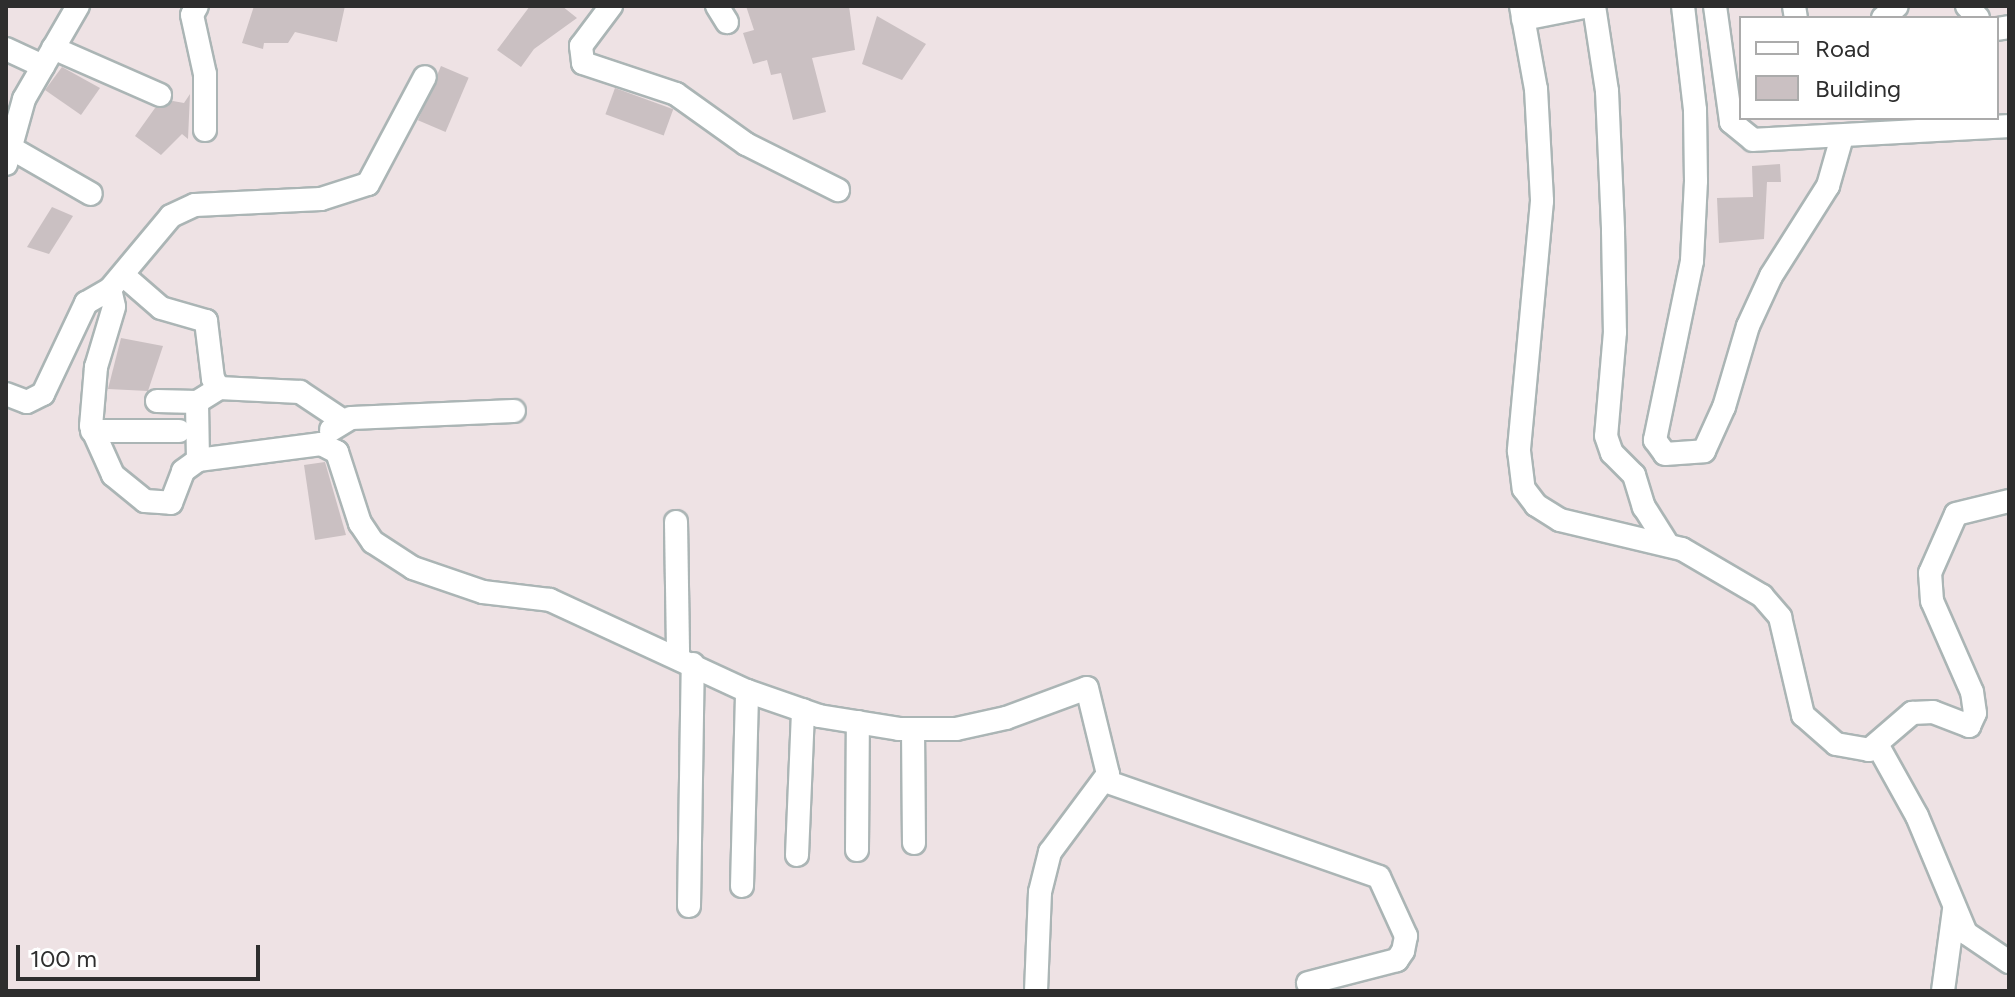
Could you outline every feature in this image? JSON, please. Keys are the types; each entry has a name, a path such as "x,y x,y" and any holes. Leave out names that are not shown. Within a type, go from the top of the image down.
{"street":[{"path":"6,121 24,99 78,6"},
{"path":"197,6 192,15 205,74 205,130"},
{"path":"611,6 581,46 583,63 676,94 746,144 838,190"},
{"path":"1668,545 1644,507 1634,475 1612,453 1606,436 1615,332 1613,231 1606,78 1592,6 1522,13 1536,89 1542,201 1519,425 1524,489 1536,505 1560,520 1668,545 1702,559 1773,605 1785,633 1803,715 1823,736 1859,750 1878,746 1912,713 1933,712 1969,726 1975,713 1972,692 1932,601 1930,573 1956,514 2009,501"},
{"path":"1683,6 1695,110 1696,181 1692,261 1655,440 1665,454 1704,451 1724,407 1748,326 1771,276 1828,186 1842,137"},
{"path":"1715,6 1731,122 1741,134 1770,141 1842,137 1880,126 2009,126"},
{"path":"6,49 48,57 160,95"},
{"path":"6,394 27,402 43,394 86,303 116,282 171,216 195,205 321,199 368,184 387,157 425,77"},
{"path":"24,99 8,156 91,194"},
{"path":"116,282 161,308 206,321 213,379 219,388"},
{"path":"116,282 114,307 96,367 92,431 113,475 145,501 171,503 183,471 198,460 321,444 337,452 360,523 373,542 413,568 483,592 550,600 686,660 747,691 803,710 858,722 913,729 956,729 1006,718 1087,688 1108,766 1105,781 1050,852 1040,892 1036,991"},
{"path":"157,401 197,402 219,388 300,392 342,420 514,411"},
{"path":"197,402 198,460"},
{"path":"321,444 342,420"},
{"path":"92,431 179,431"},
{"path":"676,522 686,660 689,906"},
{"path":"742,886 747,691"},
{"path":"797,855 803,710"},
{"path":"857,850 858,722"},
{"path":"913,729 914,843"},
{"path":"1878,746 1917,816 1966,933 2009,962"},
{"path":"1105,781 1379,877 1406,936 1403,951 1397,960 1308,983"},
{"path":"1943,991 1954,910"}],"building":[{"path":"254,6 345,6 337,42 295,32 288,43 264,43 263,49 242,43"},
{"path":"530,6 562,6 577,18 534,49 521,67 497,50"},
{"path":"746,6 849,6 855,50 812,58 826,112 793,120 781,73 771,75 767,60 753,64 743,33 754,30"},
{"path":"877,16 926,44 902,80 862,64"},
{"path":"441,66 469,78 446,132 418,120"},
{"path":"62,67 100,88 81,115 45,90"},
{"path":"615,88 673,109 664,136 605,114"},
{"path":"190,94 188,139 182,134 161,155 135,136 155,108 173,101 184,103"},
{"path":"1780,164 1781,182 1767,182 1764,239 1719,243 1717,198 1753,197 1752,166"},
{"path":"52,207 73,216 49,254 27,247"},
{"path":"121,338 163,346 148,391 108,389"},
{"path":"325,462 346,535 315,540 304,465"}]}
